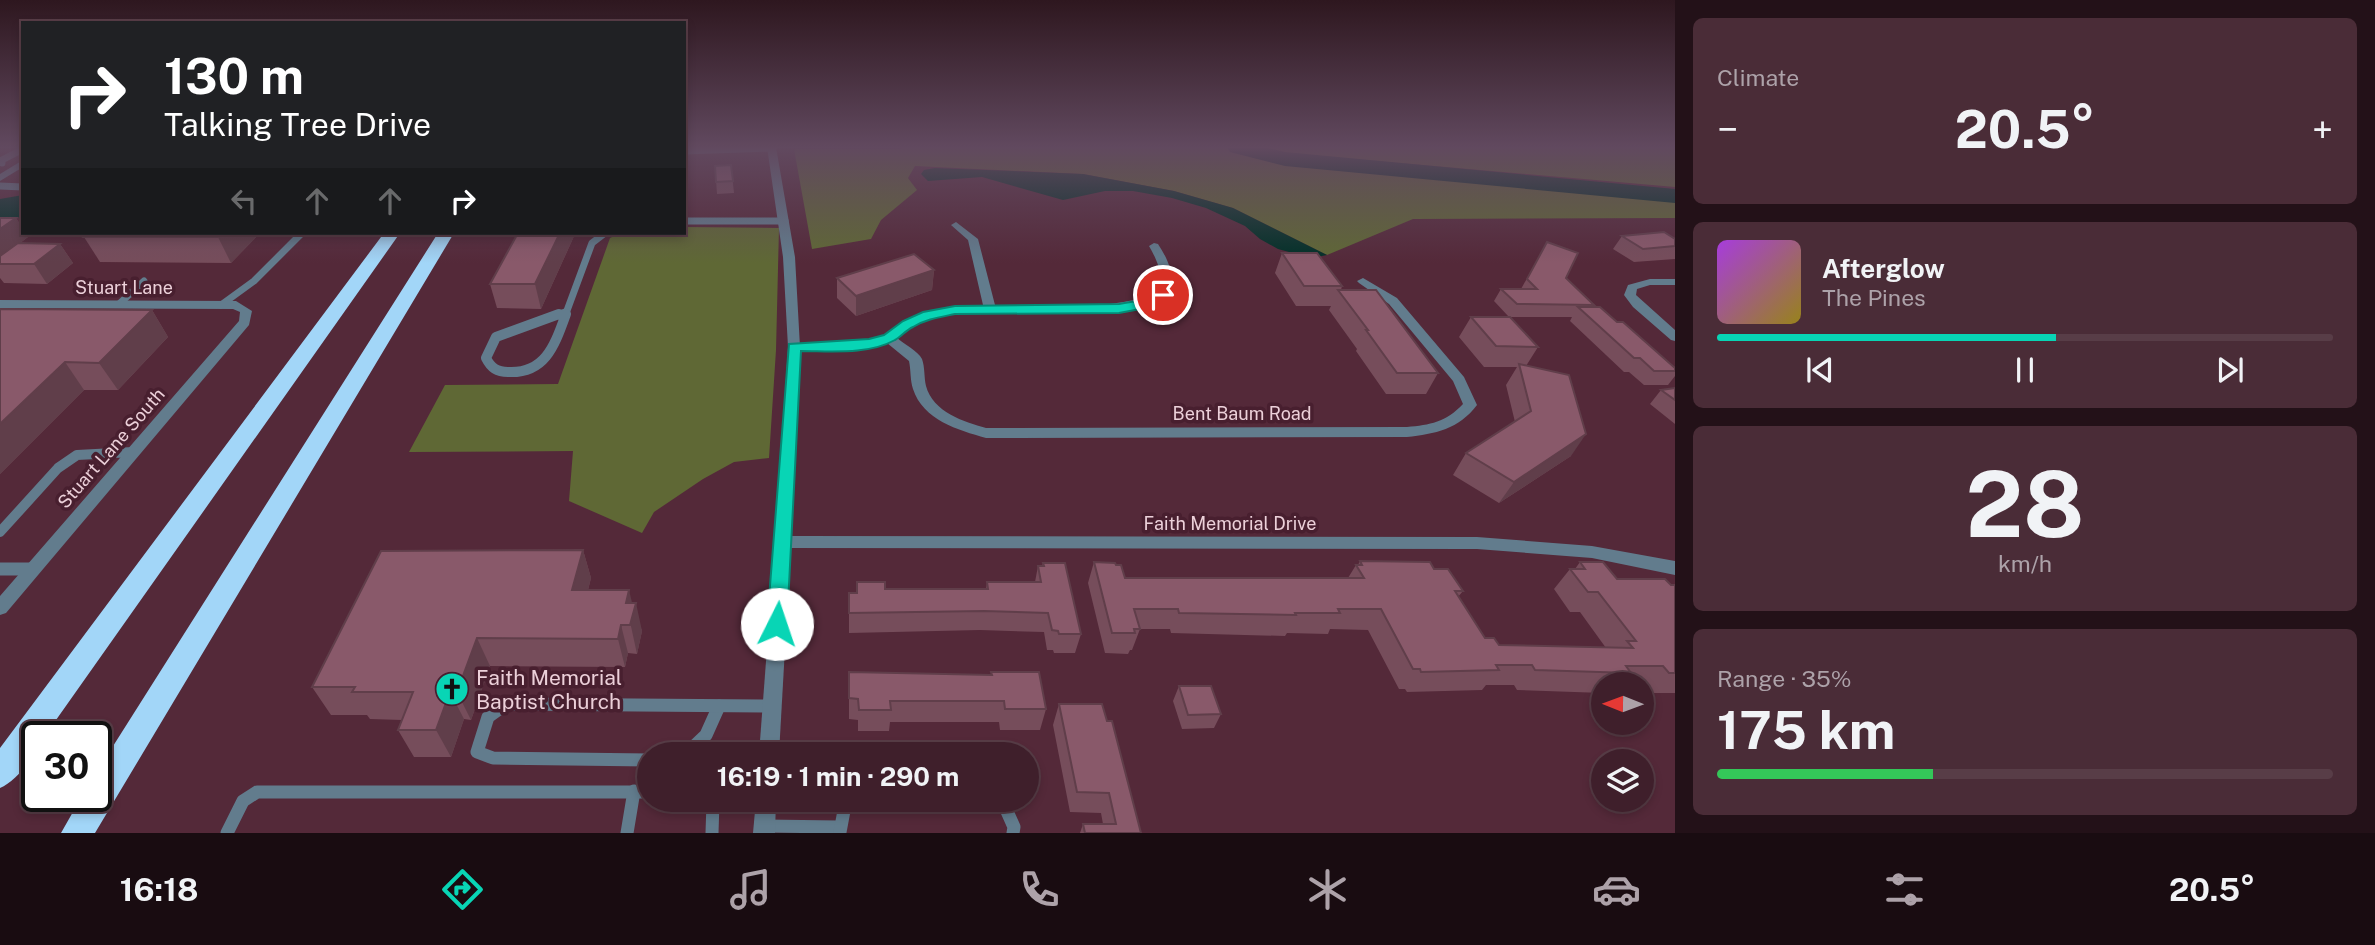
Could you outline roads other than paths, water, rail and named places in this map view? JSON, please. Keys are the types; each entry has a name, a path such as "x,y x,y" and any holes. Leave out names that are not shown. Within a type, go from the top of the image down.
{"highway":[{"path":"0,773 391,235"},
{"path":"77,833 445,235"}],"street":[{"path":"770,742 794,347 785,221 778,186"},
{"path":"956,225 973,239 990,308"},
{"path":"794,347 850,346 889,338 908,324 928,315 990,308 1119,309 1146,304 1163,295 1169,282 1167,268 1154,246"},
{"name":"Bent Baum Road","path":"889,338 915,359 920,390 938,413 958,426 986,433 1407,432 1437,429 1455,422 1470,405 1459,380 1393,301 1363,281"},
{"path":"1675,282 1650,282 1632,287 1630,295 1675,337"},
{"name":"Stuart Lane","path":"0,304 236,305 246,311"},
{"name":"Stuart Lane South","path":"0,608 245,322 246,311"},
{"name":"Faith Memorial Drive","path":"783,542 1518,544 1592,552 1675,568"}],"lane":[{"path":"0,186 21,187"},
{"path":"686,222 785,221"},
{"path":"221,305 254,281 300,235"},
{"path":"565,312 496,337 485,358 491,368 501,372 519,373 539,366 552,351 592,243 602,235"},
{"path":"119,304 144,281"},
{"path":"0,531 58,468 77,455 133,452"},
{"path":"0,569 34,569"},
{"path":"637,760 492,758 477,752 488,717 506,704 772,706"},
{"path":"699,742 706,736 719,706"},
{"path":"228,833 243,801 257,792 637,792"},
{"path":"627,833 637,806"},
{"path":"712,833 713,812"},
{"path":"764,829 840,830 844,812"},
{"path":"1007,812 1014,827 1013,833"}],"waterway":[{"path":"1568,186 1675,196"}],"place":[{"name":"Faith Memorial Baptist Church","path":"452,689"}]}
